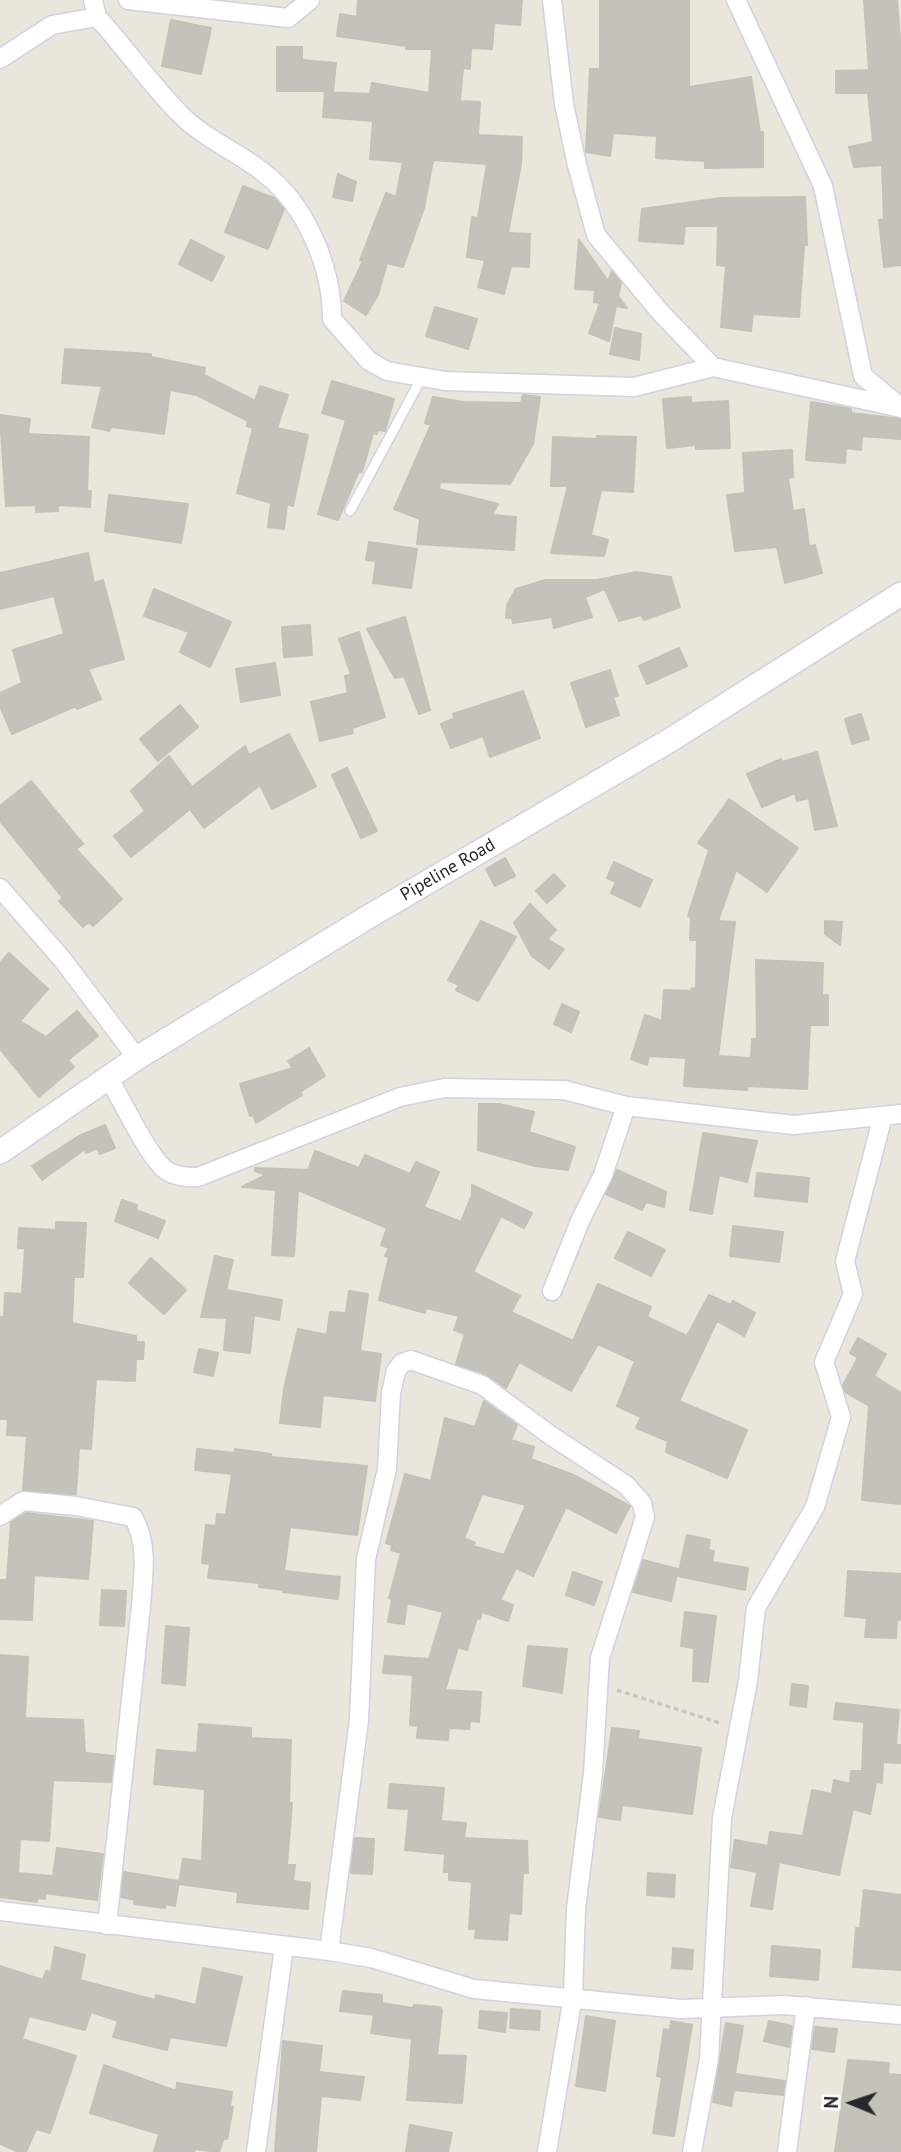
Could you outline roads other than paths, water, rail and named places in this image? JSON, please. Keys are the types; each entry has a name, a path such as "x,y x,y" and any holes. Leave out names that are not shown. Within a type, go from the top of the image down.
{"street":[{"path":"128,0 288,18 310,0"},
{"path":"552,0 564,104 596,235 662,313 713,367"},
{"path":"736,0 823,186 863,376 901,408"},
{"path":"0,59 52,25 94,8 181,115 226,149 265,173 295,204 317,247 332,294 332,319 369,361 387,372 445,381 634,387 713,367 901,408"},
{"name":"Pipeline Road","path":"0,1152 137,1058 380,910 672,739 901,594"},
{"path":"0,888 62,959 137,1058"},
{"path":"108,1077 164,1170 179,1177 198,1177 400,1097 444,1088 564,1090 626,1106 793,1125 892,1115 845,1261 853,1294 824,1362 841,1417 815,1507 755,1608 748,1681 722,1818 709,2059 692,2152"},
{"path":"552,1291 580,1221 603,1175 626,1106"},
{"path":"330,1951 359,1720 366,1559 387,1469 391,1393 396,1371 402,1363 411,1360 482,1385 550,1435 626,1485 642,1503 645,1517 607,1631 576,1909 573,1996 547,2152"},
{"path":"0,1516 23,1502 76,1506 133,1517 140,1528 144,1554 141,1606 107,1925"},
{"path":"0,1912 330,1951 371,1958 474,1989 573,1996 681,2009 710,2006 806,2006 901,2015"},
{"path":"256,2152 284,1947"},
{"path":"787,2152 806,2006"}],"lane":[{"path":"349,511 422,377"}]}
